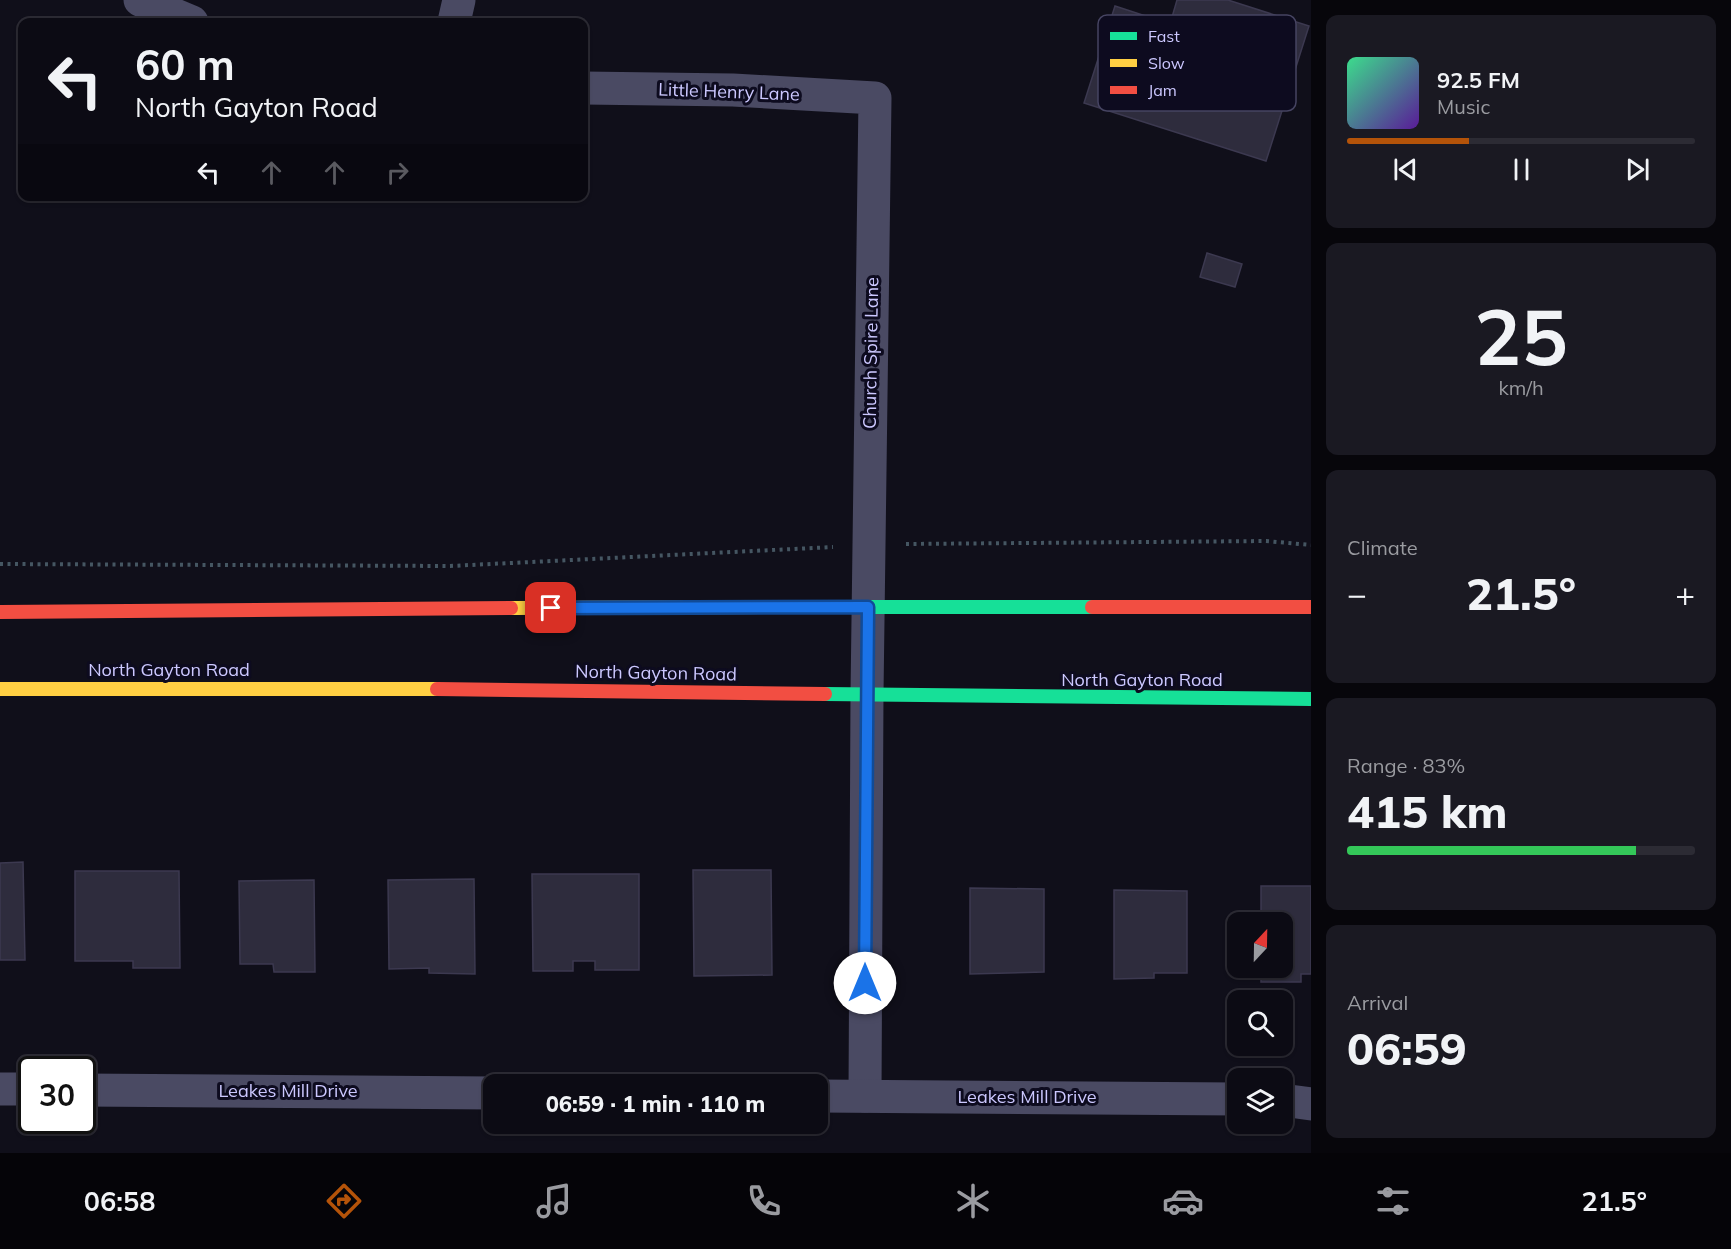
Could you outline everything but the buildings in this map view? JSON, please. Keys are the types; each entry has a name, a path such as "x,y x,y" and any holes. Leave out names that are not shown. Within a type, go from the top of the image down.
{"main road":[{"path":"0,612 1311,607"},
{"name":"North Gayton Road","path":"0,689 328,688 1311,699"}],"street":[{"path":"140,0 183,18"},
{"path":"455,18 459,0"},
{"name":"Little Henry Lane","path":"588,88 733,90 875,98"},
{"name":"Church Spire Lane","path":"865,1096 867,694 875,98"},
{"path":"0,1089 18,1089"},
{"name":"Leakes Mill Drive","path":"96,1090 483,1093"},
{"name":"Leakes Mill Drive","path":"828,1096 1227,1099"},
{"path":"1293,1102 1311,1104"}],"path":[{"path":"0,564 450,566 869,545 1266,541 1311,545"}],"traffic: fast":[{"path":"781,607 1092,607"},
{"path":"825,694 1311,699"}],"traffic: slow":[{"path":"511,608 781,607"},
{"path":"0,689 437,689"}],"traffic: jam":[{"path":"1092,607 1311,607"},
{"path":"0,612 511,608"},
{"path":"437,689 825,694"}],"route":[{"path":"551,608 868,607 865,983"}]}
